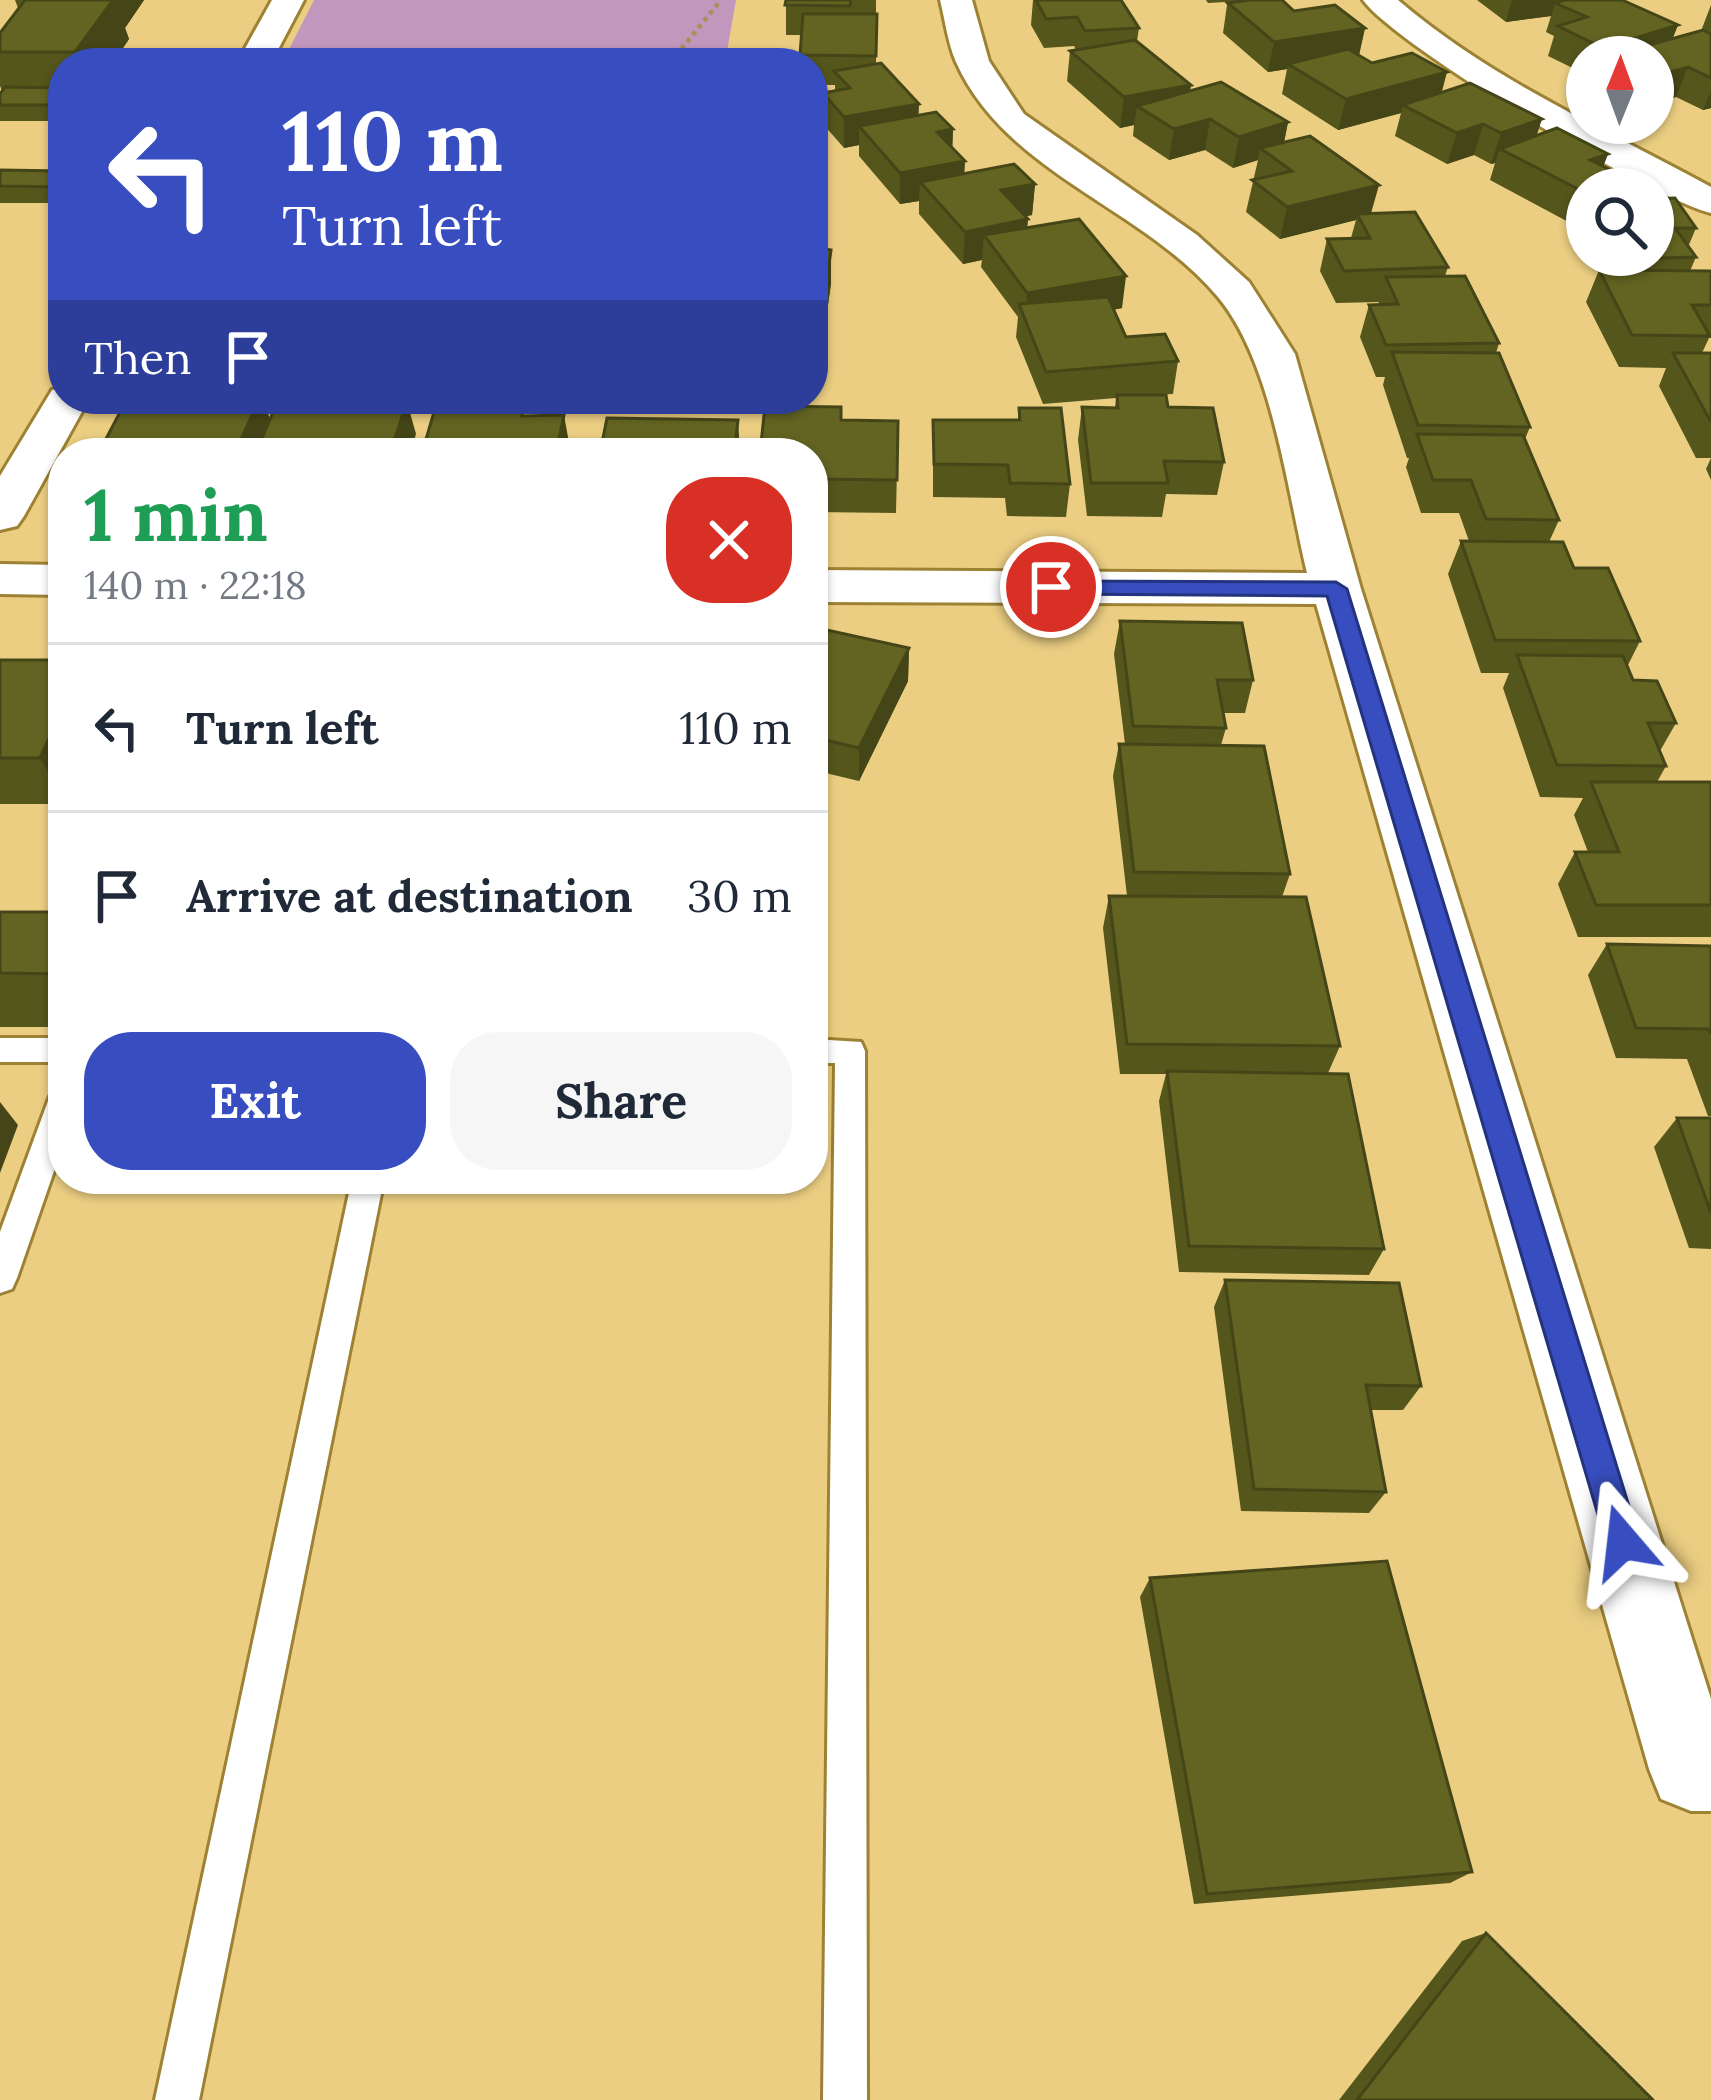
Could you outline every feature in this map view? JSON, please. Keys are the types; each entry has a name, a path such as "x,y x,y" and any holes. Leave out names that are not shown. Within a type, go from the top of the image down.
{"street":[{"path":"262,48 288,0"},
{"path":"956,0 972,61 1011,121 1183,243 1234,291 1274,354 1336,589 1701,1769"},
{"path":"1379,0 1418,34 1524,100 1677,178 1711,202"},
{"path":"0,516 58,414"},
{"path":"0,579 48,580"},
{"path":"828,586 1336,589"}],"lane":[{"path":"0,1050 48,1050"},
{"path":"828,1051 850,1051 845,2100"},
{"path":"0,1278 48,1143"},
{"path":"177,2100 365,1194"}],"path":[{"path":"679,48 722,0"}],"shaded area":[{"path":"314,0 736,0 728,48 290,48"}],"building":[{"path":"25,0 113,0 78,48 0,52 0,33"},
{"path":"786,0 851,0 850,6 785,5"},
{"path":"1036,0 1121,0 1139,28 1085,31 1077,17 1046,19"},
{"path":"1282,0 1294,11 1335,5 1365,28 1274,42 1228,3"},
{"path":"1622,0 1678,25 1642,36 1578,36 1558,26 1587,17 1555,3"},
{"path":"803,14 877,14 876,56 828,55 828,48 801,48"},
{"path":"1703,30 1711,34 1711,78 1688,67 1674,71 1674,38"},
{"path":"1135,40 1191,85 1124,97 1070,51"},
{"path":"1348,49 1372,63 1412,53 1447,72 1346,99 1288,64"},
{"path":"881,63 919,104 844,117 828,92 850,88 834,71"},
{"path":"1221,82 1288,122 1239,137 1210,119 1174,129 1137,106"},
{"path":"1470,83 1542,119 1501,133 1483,124 1457,133 1403,105"},
{"path":"5,87 48,88 48,105 0,105"},
{"path":"936,112 953,129 937,132 965,161 900,173 859,126"},
{"path":"1557,128 1566,133 1566,144 1588,144 1608,154 1590,160 1606,168 1566,168 1566,183 1500,149"},
{"path":"1310,136 1379,185 1287,207 1252,180 1292,171 1260,148"},
{"path":"1014,164 1035,184 1001,190 1028,219 965,232 920,182"},
{"path":"0,170 48,171 48,187 0,186"},
{"path":"1674,198 1696,228 1675,228 1696,257 1674,258"},
{"path":"1415,212 1448,267 1344,271 1327,239 1370,238 1357,214"},
{"path":"1079,219 1126,276 1027,293 984,235"},
{"path":"1711,271 1711,305 1692,305 1710,336 1632,335 1602,276"},
{"path":"1465,276 1499,343 1386,345 1369,305 1398,304 1386,277"},
{"path":"1108,297 1126,337 1165,334 1178,361 1046,372 1019,304"},
{"path":"1392,352 1499,353 1530,427 1418,425"},
{"path":"1673,353 1711,353 1711,422"},
{"path":"1117,395 1166,395 1168,407 1213,408 1224,462 1164,461 1168,483 1091,483 1082,407 1118,408"},
{"path":"828,407 841,407 841,420 898,421 897,480 828,479 828,438 762,438 764,414 828,414"},
{"path":"1019,408 1061,408 1070,484 1010,483 1008,465 934,464 933,420 1020,420"},
{"path":"119,414 252,414 242,438 106,438"},
{"path":"272,414 403,414 395,438 262,438"},
{"path":"433,414 564,415 559,438 426,438"},
{"path":"607,418 738,420 736,438 603,438"},
{"path":"1417,434 1523,435 1559,520 1486,519 1471,480 1433,480"},
{"path":"1461,541 1563,542 1574,568 1608,568 1640,641 1495,640"},
{"path":"1120,621 1242,623 1253,680 1217,680 1226,728 1133,726"},
{"path":"828,630 909,648 859,748 828,741"},
{"path":"1517,655 1623,656 1633,680 1657,681 1676,723 1648,723 1666,766 1557,765"},
{"path":"0,660 48,660 48,741 40,758 0,758"},
{"path":"1119,744 1264,746 1290,874 1134,872"},
{"path":"1591,782 1711,782 1711,905 1596,905 1575,852 1619,852"},
{"path":"1109,896 1306,897 1340,1046 1127,1044"},
{"path":"0,912 48,912 48,974 0,973"},
{"path":"1607,944 1711,946 1711,1034 1709,1029 1636,1028"},
{"path":"1167,1071 1348,1074 1384,1249 1189,1246"},
{"path":"1677,1118 1711,1118 1711,1213"},
{"path":"1225,1280 1399,1283 1421,1386 1366,1385 1386,1492 1254,1489"},
{"path":"1387,1561 1472,1872 1207,1894 1150,1578"},
{"path":"1486,1933 1653,2100 1357,2100"}],"route":[{"path":"1051,587 1336,589 1623,1542"}]}
